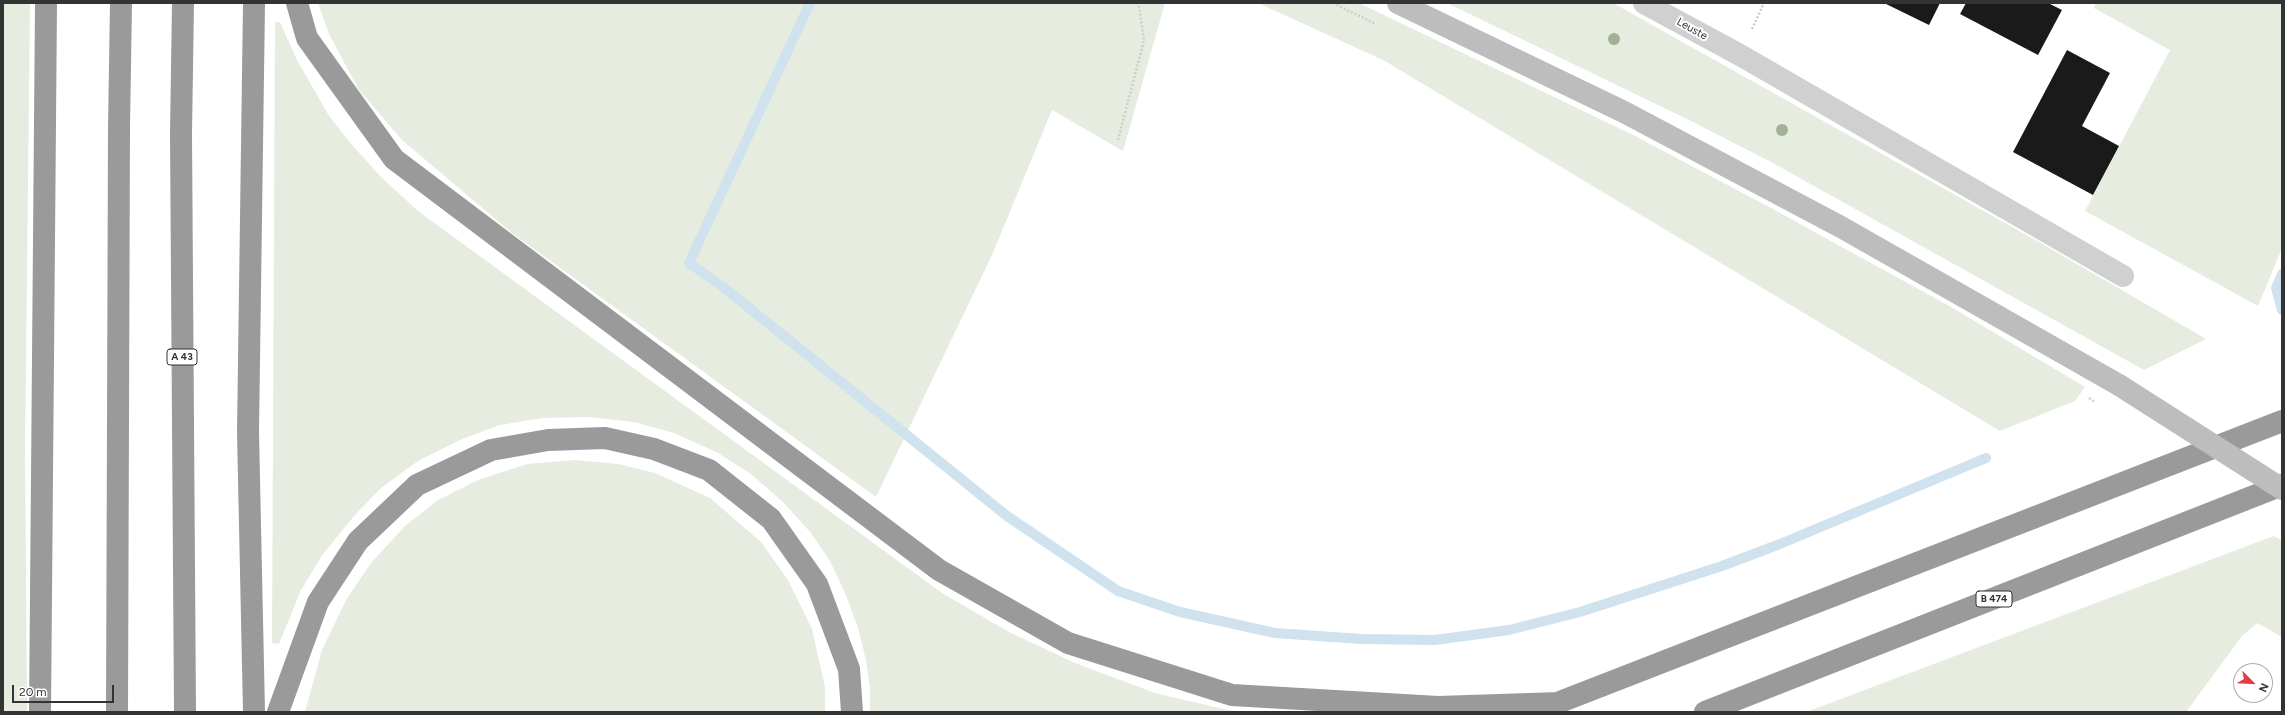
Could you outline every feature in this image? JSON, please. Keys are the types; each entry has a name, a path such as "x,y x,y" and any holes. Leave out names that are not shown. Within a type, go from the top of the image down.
{"highway":[{"path":"40,712 46,3"},
{"path":"117,712 121,3"},
{"name":"A 43","path":"183,3 181,142 185,712"},
{"path":"254,3 248,432 254,712"},
{"path":"297,3 307,38 394,159 939,570 1068,643 1232,695 1438,707 1560,703"},
{"path":"1532,712 1560,703 2282,421"},
{"path":"278,712 318,602 358,541 417,485 491,450 548,440 605,438 654,449 709,470 771,519 817,584 849,669 852,712"},
{"name":"B 474","path":"1705,712 2282,485"}],"main road":[{"path":"1398,3 1624,112 1841,226 2119,385 2282,489"}],"street":[{"name":"Leuste","path":"1644,3 1740,55 2124,276"}],"path":[{"path":"1118,140 1144,40 1139,7 1136,3"},
{"path":"1333,3 1384,27"},
{"path":"2082,394 2089,398"}],"shaded area":[{"path":"3,3 30,3 25,452 27,712 3,712"},
{"path":"318,3 1165,3 1123,151 1052,110 992,255 876,497 512,233 402,140 359,90 329,34"},
{"path":"1258,3 1359,3 1635,136 1771,208 1951,307 2085,387 2075,401 2000,431 1385,61"},
{"path":"1447,3 1613,3 2039,242 2206,339 2144,370 1771,162 1689,120"},
{"path":"2096,3 2282,3 2282,248 2258,306 2085,211 2170,50 2094,8"},
{"path":"275,22 280,22 296,58 329,116 381,177 418,211 942,593 1009,632 1075,663 1155,693 1236,712 870,712 870,688 866,660 858,628 846,595 830,561 811,533 783,502 751,474 718,453 674,433 634,422 587,417 543,418 500,425 462,439 418,461 381,488 354,516 323,554 301,590 279,644 272,643"},
{"path":"575,460 618,464 655,473 710,498 761,542 788,580 812,629 825,687 825,712 305,712 322,650 346,600 371,563 405,526 438,500 478,480 527,464"},
{"path":"2274,536 2282,541 2282,637 2257,623 2242,636 2186,712 1806,712"}],"building":[{"path":"1884,3 1940,3 1929,25"},
{"path":"1966,3 2048,3 2062,10 2038,55 1960,14"},
{"path":"2067,50 2110,73 2082,126 2119,146 2093,195 2013,152"}],"waterway":[{"path":"810,3 689,263 722,286 1007,516 1118,591 1180,612 1275,633 1362,639 1435,640 1509,630 1580,612 1722,566 1780,544 1986,458"},
{"path":"2282,274 2276,288 2282,310"}]}
